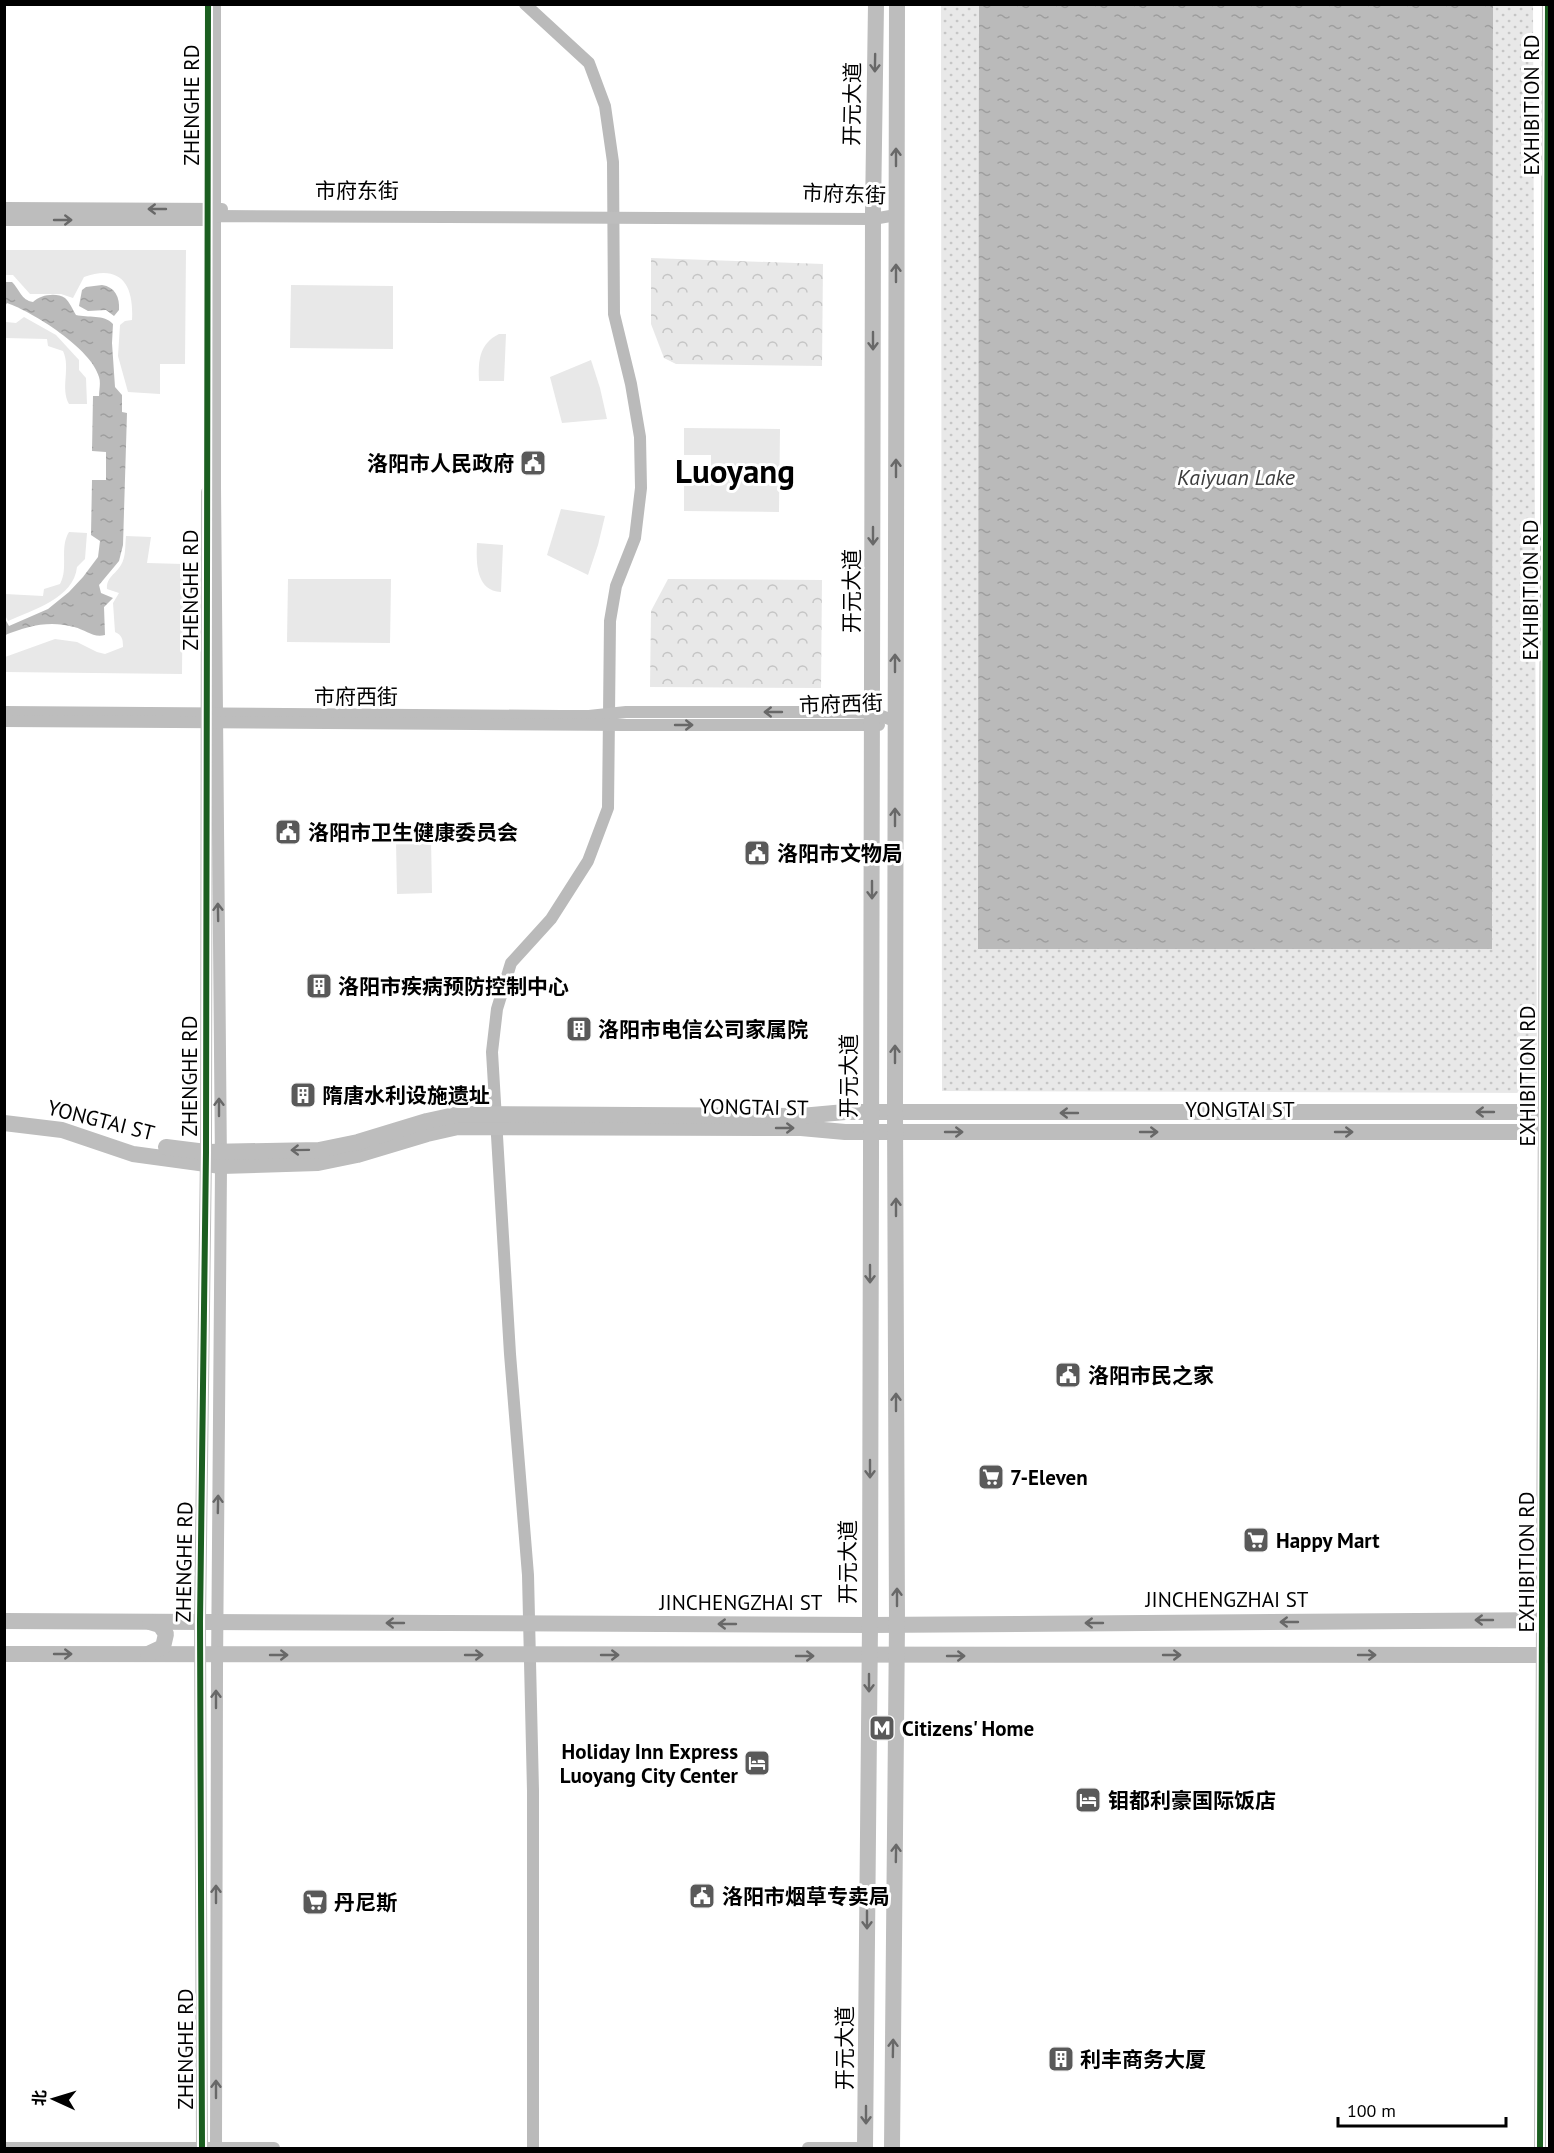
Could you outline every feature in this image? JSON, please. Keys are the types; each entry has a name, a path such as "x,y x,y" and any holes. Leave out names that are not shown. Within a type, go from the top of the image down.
{"main road":[{"name":"开元大道","path":"866,2148 870,1625 873,215 876,4"},
{"name":"开元大道","path":"892,2148 897,1656 895,721 897,4"},
{"name":"YONGTAI ST","path":"4,1112 65,1119 134,1144 213,1158"},
{"name":"YONGTAI ST","path":"538,1121 801,1116 870,1112 1546,1112"},
{"name":"YONGTAI ST","path":"4,1123 62,1130 133,1154 318,1163 357,1155 427,1134 458,1120 801,1128 870,1132 1546,1132"},
{"name":"JINCHENGZHAI ST","path":"4,1621 870,1625 1546,1620"},
{"path":"148,1654 163,1647 166,1634 160,1626 150,1622"},
{"path":"4,1654 1546,1655"}],"street":[{"name":"ZHENGHE RD","path":"202,2148 213,1158 211,213 208,4"},
{"name":"ZHENGHE RD","path":"211,213 215,4"},
{"name":"EXHIBITION RD","path":"1540,2148 1546,1655 1548,4"},
{"name":"市府东街","path":"4,208 211,213 896,215"},
{"name":"市府东街","path":"4,220 211,213"},
{"name":"市府西街","path":"4,712 211,719"},
{"name":"市府西街","path":"589,720 627,712 895,721"},
{"name":"市府西街","path":"4,721 589,720 625,725 873,719"},
{"name":"ZHENGHE RD","path":"208,1655 216,2148"},
{"path":"4,2148 274,2148"},
{"path":"808,2148 861,2148"}],"green space":[{"path":"941,5 979,5 979,949 1492,949 1493,5 1533,5 1537,1093 942,1091"},
{"path":"5,250 186,250 185,364 160,364 160,394 128,392 118,356 120,325 132,320 131,297 123,281 107,273 97,274 84,277 73,298 61,294 30,294 13,275 5,275"},
{"path":"651,258 823,264 822,366 676,364 664,358 651,324"},
{"path":"291,285 393,286 393,349 290,348"},
{"path":"24,317 56,335 79,360 79,370 86,378 87,404 69,404 66,398 66,364 63,351 48,346 47,339 5,338 6,322 16,323"},
{"path":"499,334 506,334 504,381 479,381 481,354 487,343"},
{"path":"591,360 607,419 562,423 550,377"},
{"path":"684,428 780,429 779,512 684,511 684,483 711,484 711,455 684,455"},
{"path":"561,509 605,516 588,575 547,555"},
{"path":"69,532 87,533 85,559 77,567 68,587 51,602 8,621 5,615 5,594 43,596 44,589 60,584 64,571 66,538"},
{"path":"126,536 151,537 147,563 183,564 182,674 5,672 5,657 55,639 77,642 105,654 123,647 122,638 115,632 113,603 119,593 107,589 107,585 123,562"},
{"path":"477,543 503,545 501,592 487,587 479,575"},
{"path":"288,579 391,579 390,643 287,642"},
{"path":"668,579 822,580 821,688 650,687 651,611"},
{"path":"431,839 432,893 397,894 396,840"}],"water":[{"name":"Kaiyuan Lake","path":"979,5 1493,5 1492,949 978,949"},
{"path":"5,282 12,282 23,297 29,301 33,302 48,295 61,296 68,301 76,315 101,318 113,324 115,387 122,395 122,412 127,413 123,545 119,561 99,585 101,593 113,598 104,607 105,635 93,635 65,625 47,624 5,635 5,619 9,626 48,609 69,592 98,557 100,541 91,535 92,480 106,480 106,452 92,451 93,396 99,396 100,384 94,366 74,344 46,323 7,303 5,306"},
{"path":"102,285 113,290 119,301 119,310 114,316 106,310 88,311 79,306 82,290 86,287"}],"waterway":[{"path":"525,4 589,63 605,106 613,162 614,314 631,384 640,437 641,488 635,538 616,586 610,621 608,808 588,861 551,919 511,963 497,1009 492,1052 510,1354 528,1575 533,1791 533,2148"}],"cycle path":[{"path":"202,2148 200,1622 206,1152 208,4"},
{"path":"1540,2148 1548,4"}],"place":[{"name":"洛阳市人民政府","path":"533,463"},
{"name":"洛阳市卫生健康委员会","path":"288,832"},
{"name":"洛阳市文物局","path":"757,853"},
{"name":"洛阳市疾病预防控制中心","path":"319,986"},
{"name":"洛阳市电信公司家属院","path":"579,1029"},
{"name":"隋唐水利设施遗址","path":"303,1095"},
{"name":"洛阳市民之家","path":"1068,1375"},
{"name":"7-Eleven","path":"991,1477"},
{"name":"Happy Mart","path":"1256,1540"},
{"name":"Citizens' Home","path":"882,1728"},
{"name":"Holiday Inn Express Luoyang City Center","path":"757,1763"},
{"name":"钼都利豪国际饭店","path":"1088,1800"},
{"name":"洛阳市烟草专卖局","path":"702,1896"},
{"name":"丹尼斯","path":"315,1902"},
{"name":"利丰商务大厦","path":"1061,2059"}],"district":[{"name":"Luoyang","path":"735,470"}]}
